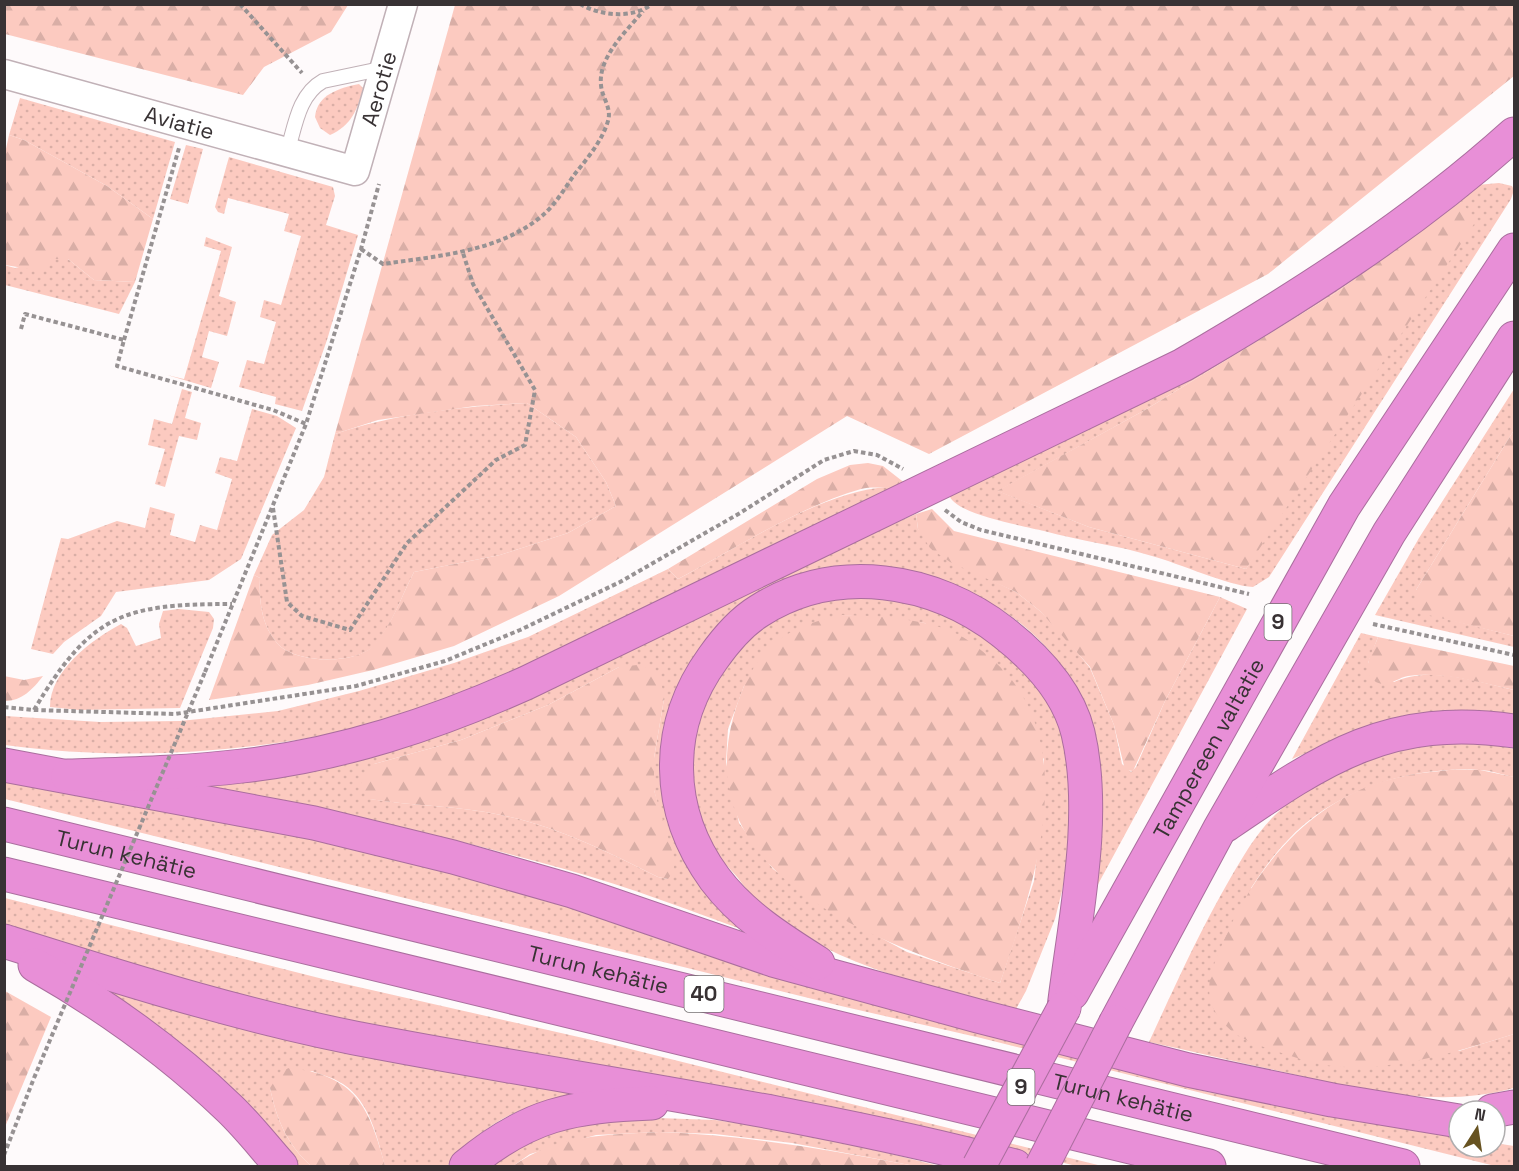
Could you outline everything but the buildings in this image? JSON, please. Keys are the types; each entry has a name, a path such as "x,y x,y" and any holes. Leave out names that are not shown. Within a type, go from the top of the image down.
{"highway":[{"path":"68,777 241,766 304,757 355,746 459,713 526,683 1183,365 1283,307 1396,230 1507,146"},
{"name":"Tampereen valtatie","path":"979,1167 1064,1008 1344,506 1515,250"},
{"name":"9","path":"1042,1167 1116,1022 1219,830 1389,533 1515,338"},
{"path":"840,977 754,920 716,880 692,840 682,816 676,788 676,750 681,721 697,682 718,651 746,622 760,611 797,592 838,583 882,581 939,595 991,622 1047,673 1072,716 1084,764 1086,815 1064,1008"},
{"path":"1219,830 1316,765 1375,739 1439,727 1515,731"},
{"path":"4,765 314,824 453,857 572,891 773,960 1188,1070 1332,1100 1447,1116"},
{"name":"Turun kehätie","path":"4,824 1403,1167"},
{"name":"40","path":"4,874 1209,1167"},
{"path":"4,942 216,1003 369,1041 711,1100 939,1146 1015,1167"},
{"path":"4,948 92,998 168,1055 230,1109 281,1167"},
{"path":"466,1167 511,1132 556,1114 612,1104 711,1100"}],"street":[{"name":"Aerotie","path":"368,173 385,68 403,4"},
{"name":"Aviatie","path":"4,74 287,153 368,173"}],"lane":[{"path":"287,153 300,108 315,86 323,81 385,68"}],"path":[{"path":"240,4 302,73"},
{"path":"580,4 599,12 617,14 643,11"},
{"path":"361,249 383,264 462,250 499,241 544,215 590,155 609,118 609,110 601,87 601,73 616,45 643,11 652,4"},
{"path":"181,140 117,366 273,410 306,424"},
{"path":"4,1155 306,424 361,249 368,173"},
{"path":"273,507 287,602 302,616 350,630 407,543 496,460 525,445 535,390 473,284 462,250"},
{"path":"21,330 26,315 124,340"},
{"path":"4,707 175,714 356,686 445,661 520,630 610,587 740,513 824,459 854,451 877,455 894,462 911,475"},
{"path":"944,509 961,522 981,530 1249,594"},
{"path":"34,710 58,669 74,650 93,632 117,619 140,610 176,604 232,604"},
{"path":"1372,624 1515,655"}],"green space":[{"path":"4,5 348,5 331,32 264,67 243,95 5,34"},
{"path":"455,5 1514,5 1514,76 1268,274 929,454 847,416 559,596 454,646 373,670 308,685 209,700 254,575 260,578 264,620 277,643 285,650 297,655 340,659 366,652 374,645 391,619 414,572 500,555 568,533 616,506 606,482 576,437 527,403 475,406 378,420 335,434"},
{"path":"359,84 363,88 361,96 348,122 330,135 320,128 315,117 320,103 337,90"},
{"path":"20,98 175,142 153,219 107,186 24,140 9,135"},
{"path":"9,135 24,140 107,186 153,219 135,282 94,280 68,259 51,259 42,271 5,265 4,158"},
{"path":"186,145 203,149 188,204 170,199"},
{"path":"229,157 333,187 335,196 326,225 358,235 327,340 302,411 275,404 276,397 239,387 247,360 264,364 276,322 260,317 264,300 281,305 301,236 284,231 289,214 228,198 224,214 218,212 215,207"},
{"path":"1499,183 1512,186 1514,190 1511,199 1269,577 1253,587 1231,583 1139,552 990,518 962,508 953,501 949,494 1477,185","holes":["1461,201 1246,569 1089,527 998,491 1145,410 1334,294"]},
{"path":"1461,201 1476,221 1246,569 1089,527 997,491 1145,410 1334,294"},
{"path":"206,237 232,247 219,296 236,302 227,336 209,331 202,357 219,362 211,388 167,375 184,379 221,251 204,246"},
{"path":"51,259 68,259 94,280 135,282 119,314 5,285 4,265 15,268"},
{"path":"182,389 192,392 185,418 201,423 197,440 179,436 165,487 155,484 165,449 148,445 154,419 172,424"},
{"path":"1514,389 1514,430 1416,590 1416,611 1514,636 1514,647 1375,615 1419,538"},
{"path":"527,403 576,437 606,482 616,506 568,533 500,555 414,572 387,628 375,645 366,652 341,659 311,658 285,650 277,643 264,620 260,578 254,575 272,535 304,510 324,477 335,434 382,421 430,412"},
{"path":"252,409 277,416 296,428 241,559 209,580 116,592 101,616 64,642 53,654 31,649 61,538 68,539 117,521 145,528 150,507 175,514 170,535 195,542 200,525 217,530 232,479 215,473 220,457 237,461"},
{"path":"1514,430 1514,636 1416,612 1416,590"},
{"path":"868,463 883,466 906,484 861,489 814,506 678,579 668,569 817,479 850,465"},
{"path":"887,487 897,488 491,683 393,719 315,737 227,749 138,754 49,750 5,745 5,716 100,722 180,721 278,711 359,691 454,663 528,637 668,569 678,579 807,510 861,491"},
{"path":"932,509 954,531 1220,597 1165,701 1133,771 1125,770 1114,725 1090,667 1040,611 1016,592 950,562 930,548 918,529 916,514"},
{"path":"916,514 918,529 987,578 1016,592 1040,611 1064,636 1090,668 1114,725 1122,764 1131,772 1136,767 1165,701 1220,597 1247,609 1089,901 1102,816 1101,773 1093,730 1078,691 1055,657 1026,628 993,604 956,586 917,574 876,568 836,568 692,661 680,683 673,703 664,777 667,814 683,851 708,885 749,932 614,884 470,844 275,802 176,784 249,777 805,562","holes":["619,667 664,699 654,758 654,790 662,822 668,879 658,877 582,841 522,820 486,812 370,799 374,764 461,740 548,705"]},
{"path":"876,595 968,618 1042,688 1068,745 1071,837 1062,891 1055,919 1026,991 1016,1009 886,973 825,948 768,912 756,900 718,855 703,826 694,780 696,732 711,687 723,668 751,638 796,609 817,600","holes":["843,615 925,623 1044,759 1044,793 1034,881 1000,983 907,952 830,910 773,869 739,823 726,762 728,729 744,686"]},
{"path":"179,609 209,612 214,619 213,628 180,708 79,710 50,707 57,681 74,658 85,648 121,624 127,628 136,646 161,638 159,624 163,611"},
{"path":"843,615 908,620 934,625 960,635 995,662 1022,695 1038,733 1045,774 1044,816 1037,860 1026,903 1000,983 898,946 846,921 800,891 762,855 736,813 727,762 738,702 755,666 765,653 790,633 806,625"},
{"path":"1361,633 1378,637 1368,663 1394,682 1408,677 1438,675 1470,679 1514,690 1514,718 1369,727 1292,759"},
{"path":"1378,637 1514,666 1514,690 1462,678 1435,675 1408,676 1387,684 1378,683 1369,676 1368,665"},
{"path":"637,665 653,669 661,680 664,699 654,758 654,790 675,861 673,872 668,879 658,877 582,841 522,820 486,812 369,799 360,788 363,776 374,764 461,740 548,705 619,667"},
{"path":"4,676 24,680 43,676 22,697 5,701"},
{"path":"1441,743 1492,744 1514,749 1514,777 1483,770 1426,772 1400,777 1350,795 1306,823 1277,852 1251,888 1459,1051 1514,1034 1514,1088 1458,1097 1401,1095 1344,1085 1149,1042 1188,958 1220,897 1246,852 1269,821 1293,799 1332,775 1374,758"},
{"path":"1449,770 1480,770 1514,777 1514,1034 1429,1058 1386,1066 1342,1067 1309,1061 1267,1048 1242,1038 1228,1028 1212,1004 1209,986 1213,967 1238,912 1253,885 1272,860 1292,837 1316,816 1341,799 1369,786 1400,777"},
{"path":"5,778 219,816 468,873 982,1031 1207,1092 1447,1135 1447,1154 981,1038 841,1006 5,799"},
{"path":"5,898 323,979 614,1045 1102,1166 1076,1166 951,1134 426,1037 245,998 5,925"},
{"path":"94,984 598,1092 554,1099 514,1113 479,1135 447,1166 385,1166 371,1121 360,1100 343,1084 312,1071 270,1088 284,1131 295,1149 311,1166 291,1166"},
{"path":"5,991 51,1017 5,1127"},
{"path":"289,1068 330,1078 345,1087 356,1098 373,1127 385,1166 311,1166 303,1158 284,1131 270,1088 281,1071"},
{"path":"658,1118 715,1120 808,1133 939,1166 915,1166 792,1143 715,1134 659,1132 596,1135 530,1154 513,1166 487,1166 536,1136 598,1120"},
{"path":"659,1132 756,1140 915,1166 513,1166 530,1155 565,1142 601,1136"},
{"path":"1507,1145 1514,1146 1514,1166 1495,1166 1467,1159 1507,1159"}]}
